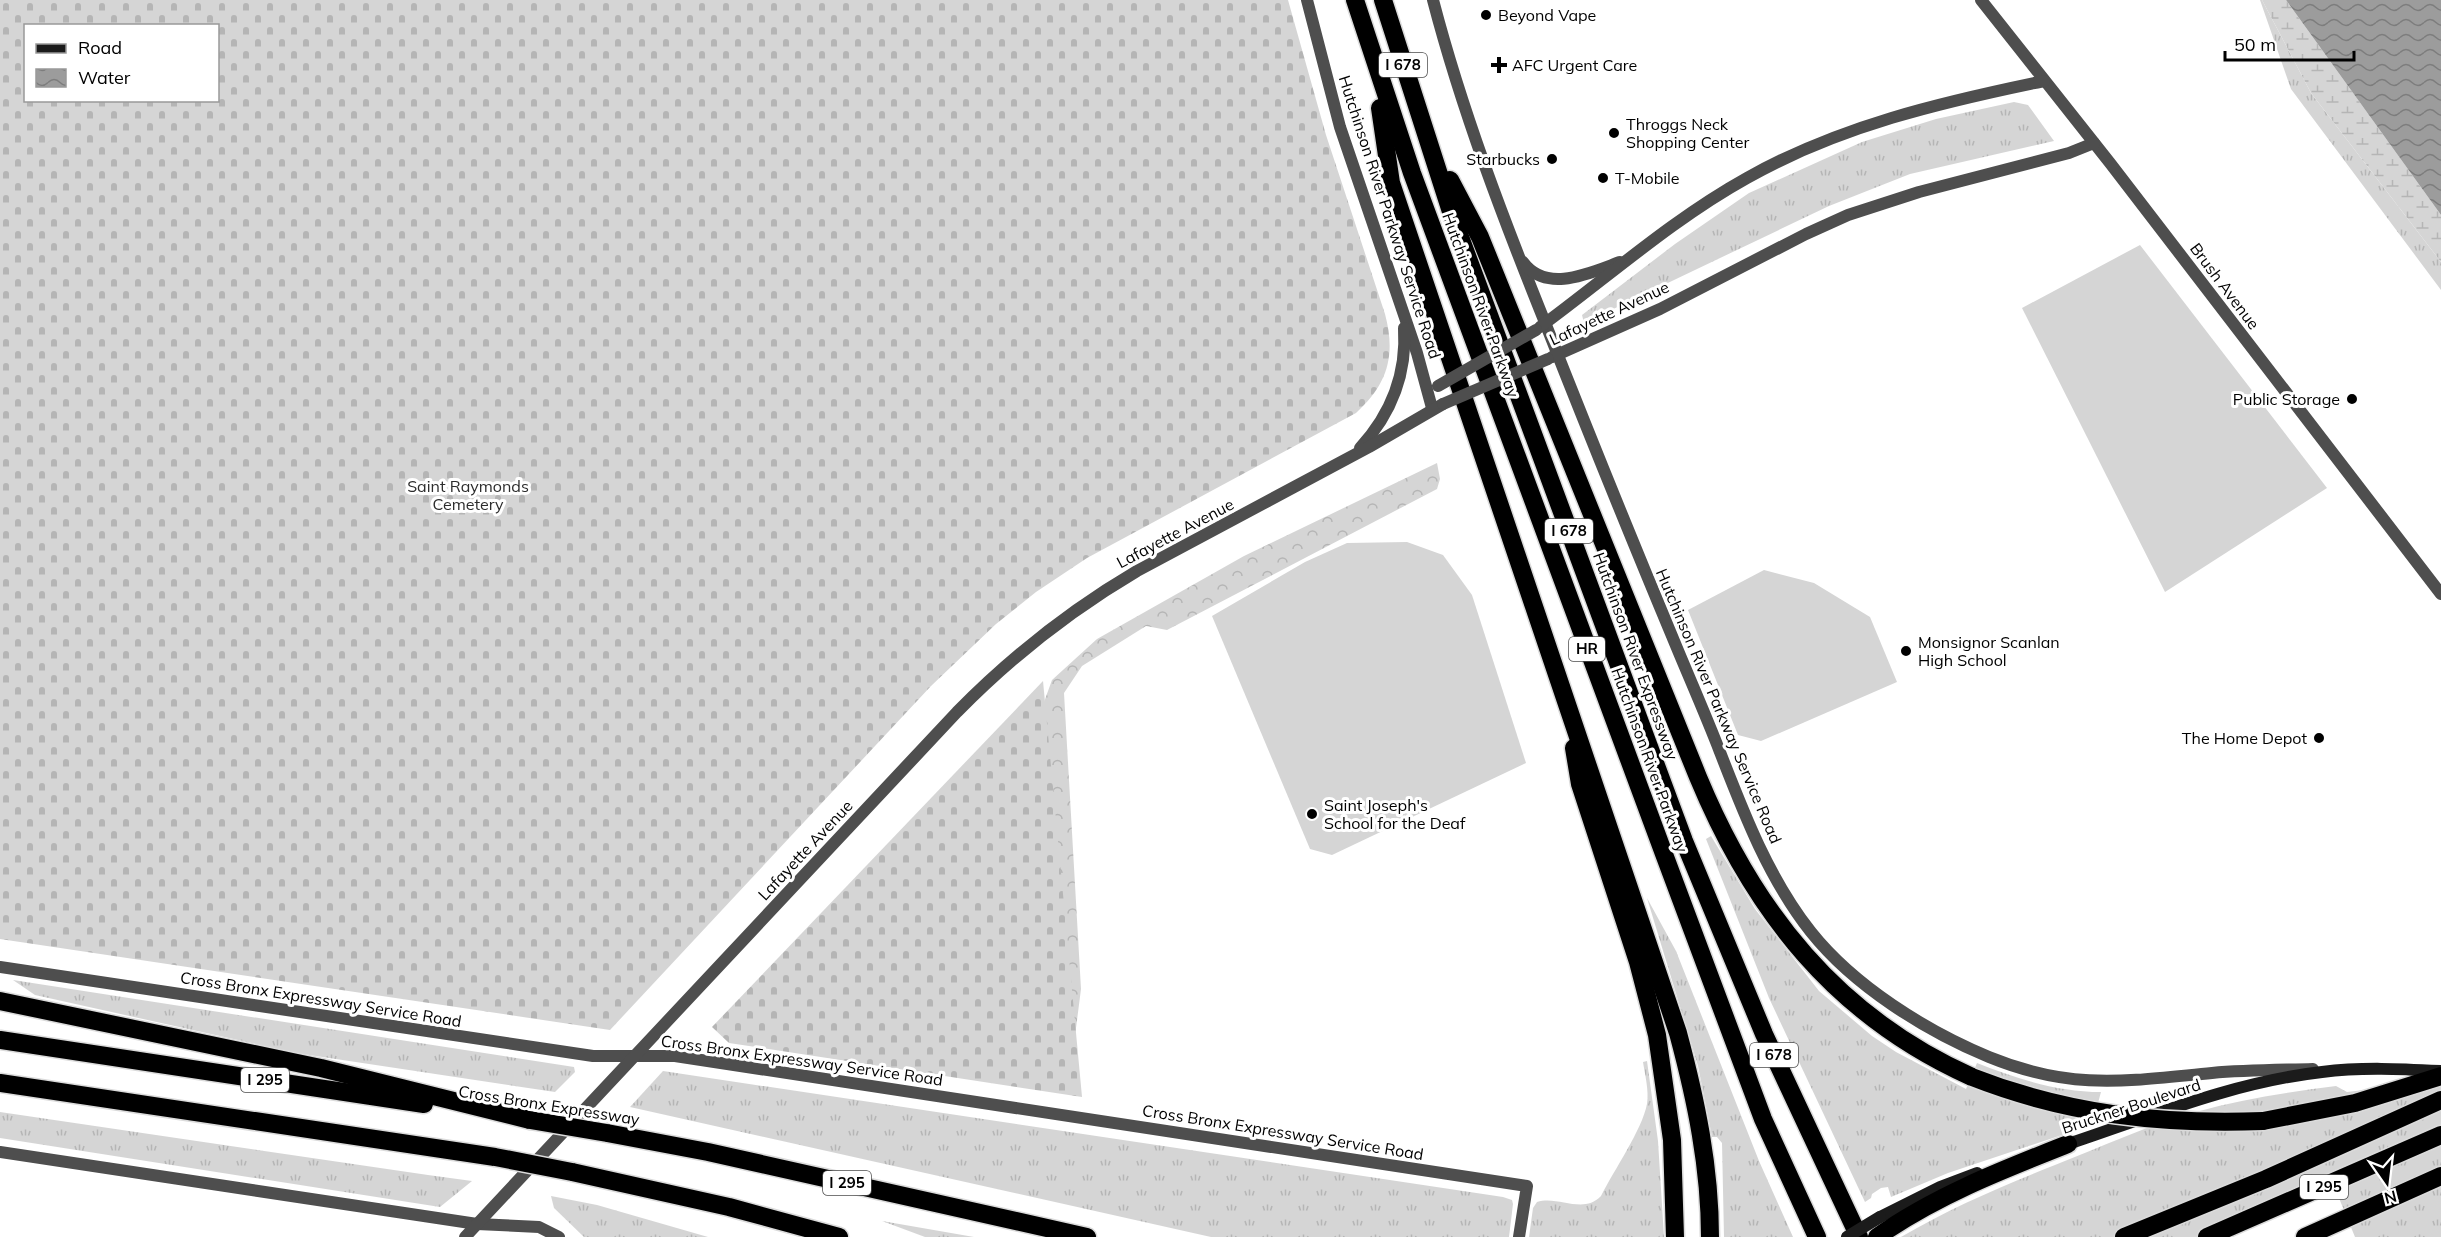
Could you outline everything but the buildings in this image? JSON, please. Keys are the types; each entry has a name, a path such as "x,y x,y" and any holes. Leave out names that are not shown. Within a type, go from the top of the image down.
{"highway":[{"name":"I 678","path":"1355,0 1372,56"},
{"name":"Hutchinson River Expressway","path":"1383,0 1465,250 1684,841 1761,1027 1832,1179"},
{"path":"1372,56 1391,183 1673,1018 1690,1078 1704,1152 1710,1237"},
{"name":"Hutchinson River Parkway","path":"1372,56 1449,275 1752,1090 1776,1149 1817,1237"},
{"path":"1424,130 1480,237 1698,777 1739,862 1792,940 1841,993 1881,1026 1972,1077 2035,1099 2105,1114 2186,1122 2263,1121 2350,1112 2441,1088"},
{"path":"1566,696 1580,784 1638,962 1657,1035 1672,1140 1676,1237"},
{"path":"0,1001 321,1068 530,1120"},
{"name":"Cross Bronx Expressway","path":"0,1040 607,1133 708,1152 1087,1237"},
{"path":"2263,1121 2347,1106 2441,1073"},
{"path":"0,1083 495,1157 718,1204 837,1237"},
{"path":"2124,1237 2266,1179 2441,1100"},
{"name":"I 295","path":"2207,1237 2441,1135"},
{"path":"1881,1228 1947,1196 2068,1144"},
{"path":"2305,1237 2441,1176"},
{"path":"1832,1179 1858,1237"},
{"path":"1832,1179 1868,1237"}],"main road":[{"name":"Bruckner Boulevard","path":"2068,1144 2243,1088 2293,1076 2355,1069 2441,1073"},
{"path":"1847,1237 1881,1228"}],"street":[{"name":"Hutchinson River Parkway Service Road","path":"1306,0 1340,127 1401,309 1433,389 1437,406"},
{"name":"Hutchinson River Parkway Service Road","path":"1433,0 1469,120 1517,254 1540,327 1753,835 1779,884 1802,919 1840,963 1871,989 1939,1033 1987,1056 2041,1075 2075,1081 2107,1082 2248,1071 2355,1069"},
{"name":"Brush Avenue","path":"1981,0 2441,594"},
{"name":"Lafayette Avenue","path":"1433,389 1540,327 1726,190 1765,168 1816,145 1875,123 1938,104 2044,81"},
{"name":"Lafayette Avenue","path":"465,1237 957,712 1028,645 1101,592 1352,457 1437,406 1660,309 1848,215 1894,199 2069,153 2094,143"},
{"path":"1517,254 1531,271 1542,278 1554,280 1589,272 1632,258"},
{"path":"1352,457 1377,426 1398,387 1404,353 1401,309"},
{"name":"Cross Bronx Expressway Service Road","path":"0,967 593,1056 675,1056 1527,1186 1519,1237"},
{"path":"0,1152 477,1224 538,1227 559,1237"}],"green space":[{"name":"Saint Raymonds Cemetery","path":"0,0 1288,0 1326,135 1385,314 1390,343 1389,356 1387,368 1376,391 1356,413 1087,558 1036,592 996,624 931,686 610,1030 0,939"},
{"path":"2260,0 2311,93 2441,262 2441,290 2291,89"},
{"path":"2262,0 2286,0 2441,215 2441,262 2311,93"},
{"path":"2014,102 2028,105 2054,141 1910,174 1829,206 1584,323 1582,315 1675,244 1749,193 1862,142 1936,119"},
{"path":"2140,245 2327,488 2165,592 2022,308"},
{"path":"1437,463 1440,479 1437,489 1167,630 1146,626 1082,666 1064,693 1081,989 1071,1067 1039,716 1052,680 1097,639 1244,556"},
{"path":"1407,542 1443,555 1472,595 1526,763 1332,855 1310,849 1212,616 1305,562 1347,543"},
{"path":"1764,570 1814,583 1870,617 1897,682 1761,741 1738,735 1688,610"},
{"path":"1043,681 1082,1097 729,1043 712,1027"},
{"path":"1711,836 1755,909 1819,991 1872,1036 1896,1052 1966,1089 1977,1063 2038,1084 2069,1090 2101,1092 2092,1125 1948,1173 1891,1197 1888,1187 1881,1188 1865,1202 1769,998 1706,839"},
{"path":"1647,898 1676,951 1759,1161 1793,1237 1724,1237 1722,1143 1717,1137 1712,1137 1698,1066"},
{"path":"13,980 574,1067 575,1072 555,1092 296,1053 35,995"},
{"path":"1647,1061 1658,1141 1664,1237 1529,1237 1533,1208 1537,1202 1586,1204 1601,1196 1634,1138 1644,1114 1648,1093 1643,1062"},
{"path":"663,1071 1503,1197 1512,1200 1513,1204 1509,1237 1211,1237 630,1107"},
{"path":"2441,1081 2441,1237 2355,1237 2334,1186 2218,1237 1901,1237 1957,1207 2015,1181 2178,1117 2266,1096 2336,1086 2347,1092"},
{"path":"0,1112 472,1181 440,1207 0,1138"},
{"path":"551,1196 597,1205 708,1237 584,1237 554,1208"},
{"path":"882,1221 974,1237 925,1237"}],"water":[{"path":"2286,0 2441,0 2441,215"}],"place":[{"name":"Beyond Vape","path":"1486,15"},
{"name":"AFC Urgent Care","path":"1499,65"},
{"name":"Throggs Neck Shopping Center","path":"1614,133"},
{"name":"Starbucks","path":"1552,159"},
{"name":"T-Mobile","path":"1603,178"},
{"name":"Public Storage","path":"2352,399"},
{"name":"Monsignor Scanlan High School","path":"1906,651"},
{"name":"The Home Depot","path":"2319,738"},
{"name":"Saint Joseph's School for the Deaf","path":"1312,814"}]}
